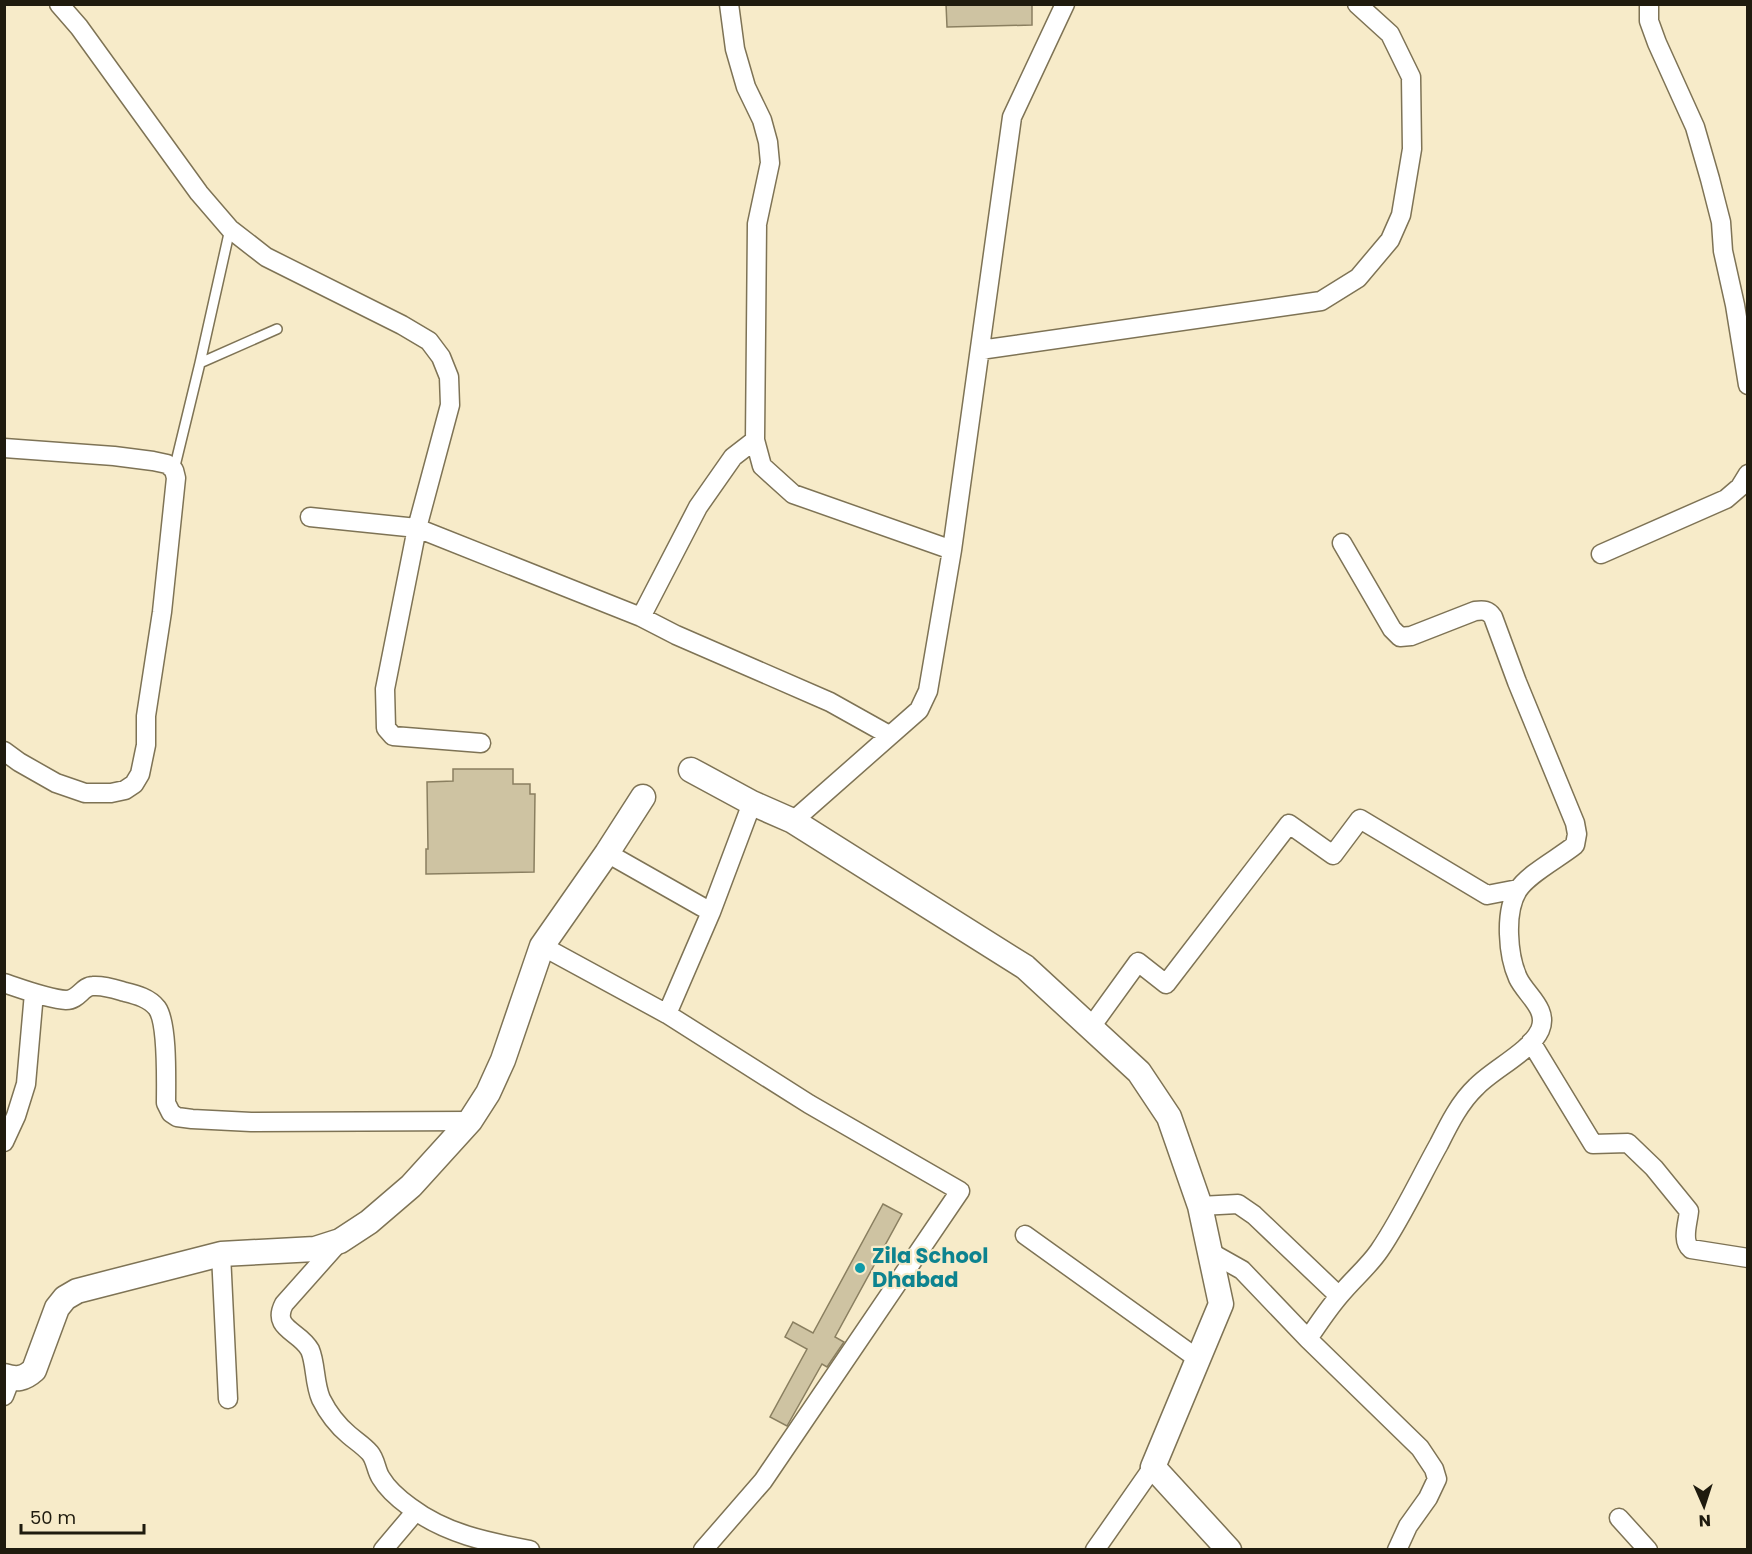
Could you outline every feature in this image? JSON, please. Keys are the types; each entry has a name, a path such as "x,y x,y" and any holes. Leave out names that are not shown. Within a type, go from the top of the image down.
{"street":[{"path":"59,4 79,27 199,193 230,229 266,257 402,325 429,341 441,357 449,377 450,405 417,528 385,689 386,728 393,736 481,743"},
{"path":"729,4 735,49 746,87 762,120 768,142 770,163 758,224 755,440 762,466 793,494 952,550"},
{"path":"793,821 919,710 928,692 952,550 1012,117 1065,4"},
{"path":"980,350 1320,301 1358,278 1390,240 1401,215 1412,149 1411,77 1390,34 1357,4"},
{"path":"1649,4 1649,21 1695,127 1713,190 1721,222 1723,251 1735,305 1748,385"},
{"path":"641,617 698,507 733,457 755,440"},
{"path":"4,448 124,457 167,464 174,470 176,478 162,612 146,716 146,745 140,774 134,784 125,790 111,793 85,793 56,783 4,751"},
{"path":"1601,554 1726,499 1740,487 1748,474"},
{"path":"310,517 417,528 641,617 676,636 830,702 889,735"},
{"path":"1308,1339 1339,1296 1379,1252 1447,1129 1476,1086 1539,1033 1542,1015 1519,980 1514,966 1509,918 1518,889 1534,874 1575,845 1577,834 1575,823 1493,617 1489,612 1475,611 1412,636 1400,637 1392,629 1342,543"},
{"path":"691,770 752,803 793,821 1025,967 1139,1072 1169,1117 1200,1206 1221,1304 1153,1467 1095,1550"},
{"path":"530,1550 465,1536 427,1520 397,1497 381,1478 371,1454 346,1434 331,1417 320,1398 309,1349 302,1340 284,1326 280,1320 280,1311 340,1241 369,1222 411,1186 470,1121 488,1093 503,1060 543,946 643,796"},
{"path":"667,1014 711,912 752,803"},
{"path":"1091,1027 1138,962 1166,984 1289,825 1332,855 1360,819 1487,895 1518,889"},
{"path":"607,853 711,912"},
{"path":"543,946 667,1014 809,1104 960,1191 763,1481 703,1550"},
{"path":"4,983 66,1000 73,999 84,988 99,986 140,996 151,1002 158,1010 164,1024 166,1103 171,1113 177,1117 251,1122 470,1121"},
{"path":"4,1142 16,1116 26,1084 34,993"},
{"path":"1531,1042 1593,1144 1628,1143 1654,1168 1689,1211 1687,1246 1691,1249 1748,1258"},
{"path":"1200,1206 1238,1204 1254,1215 1339,1296"},
{"path":"1025,1235 1198,1359"},
{"path":"7,1383 27,1377 34,1370 57,1308 64,1298 77,1291 221,1254 315,1249 340,1241"},
{"path":"1210,1252 1242,1270 1308,1339 1420,1448 1434,1469 1437,1479 1428,1498 1407,1526 1397,1550"},
{"path":"221,1254 228,1399"},
{"path":"1153,1467 1228,1550"},
{"path":"383,1550 416,1511"},
{"path":"1619,1518 1648,1550"}],"lane":[{"path":"174,470 230,229"},
{"path":"200,363 277,328"}],"building":[{"path":"946,4 1032,4 1032,25 947,27"},
{"path":"453,769 513,769 513,784 530,784 530,794 535,794 534,872 426,874 427,782 453,781"},
{"name":"Zila School Dhabad","path":"883,1204 902,1214 835,1337 844,1342 827,1367 822,1364 787,1426 770,1417 807,1349 785,1337 793,1322 813,1333"}],"place":[{"name":"Zila School Dhabad","path":"860,1268"}]}
